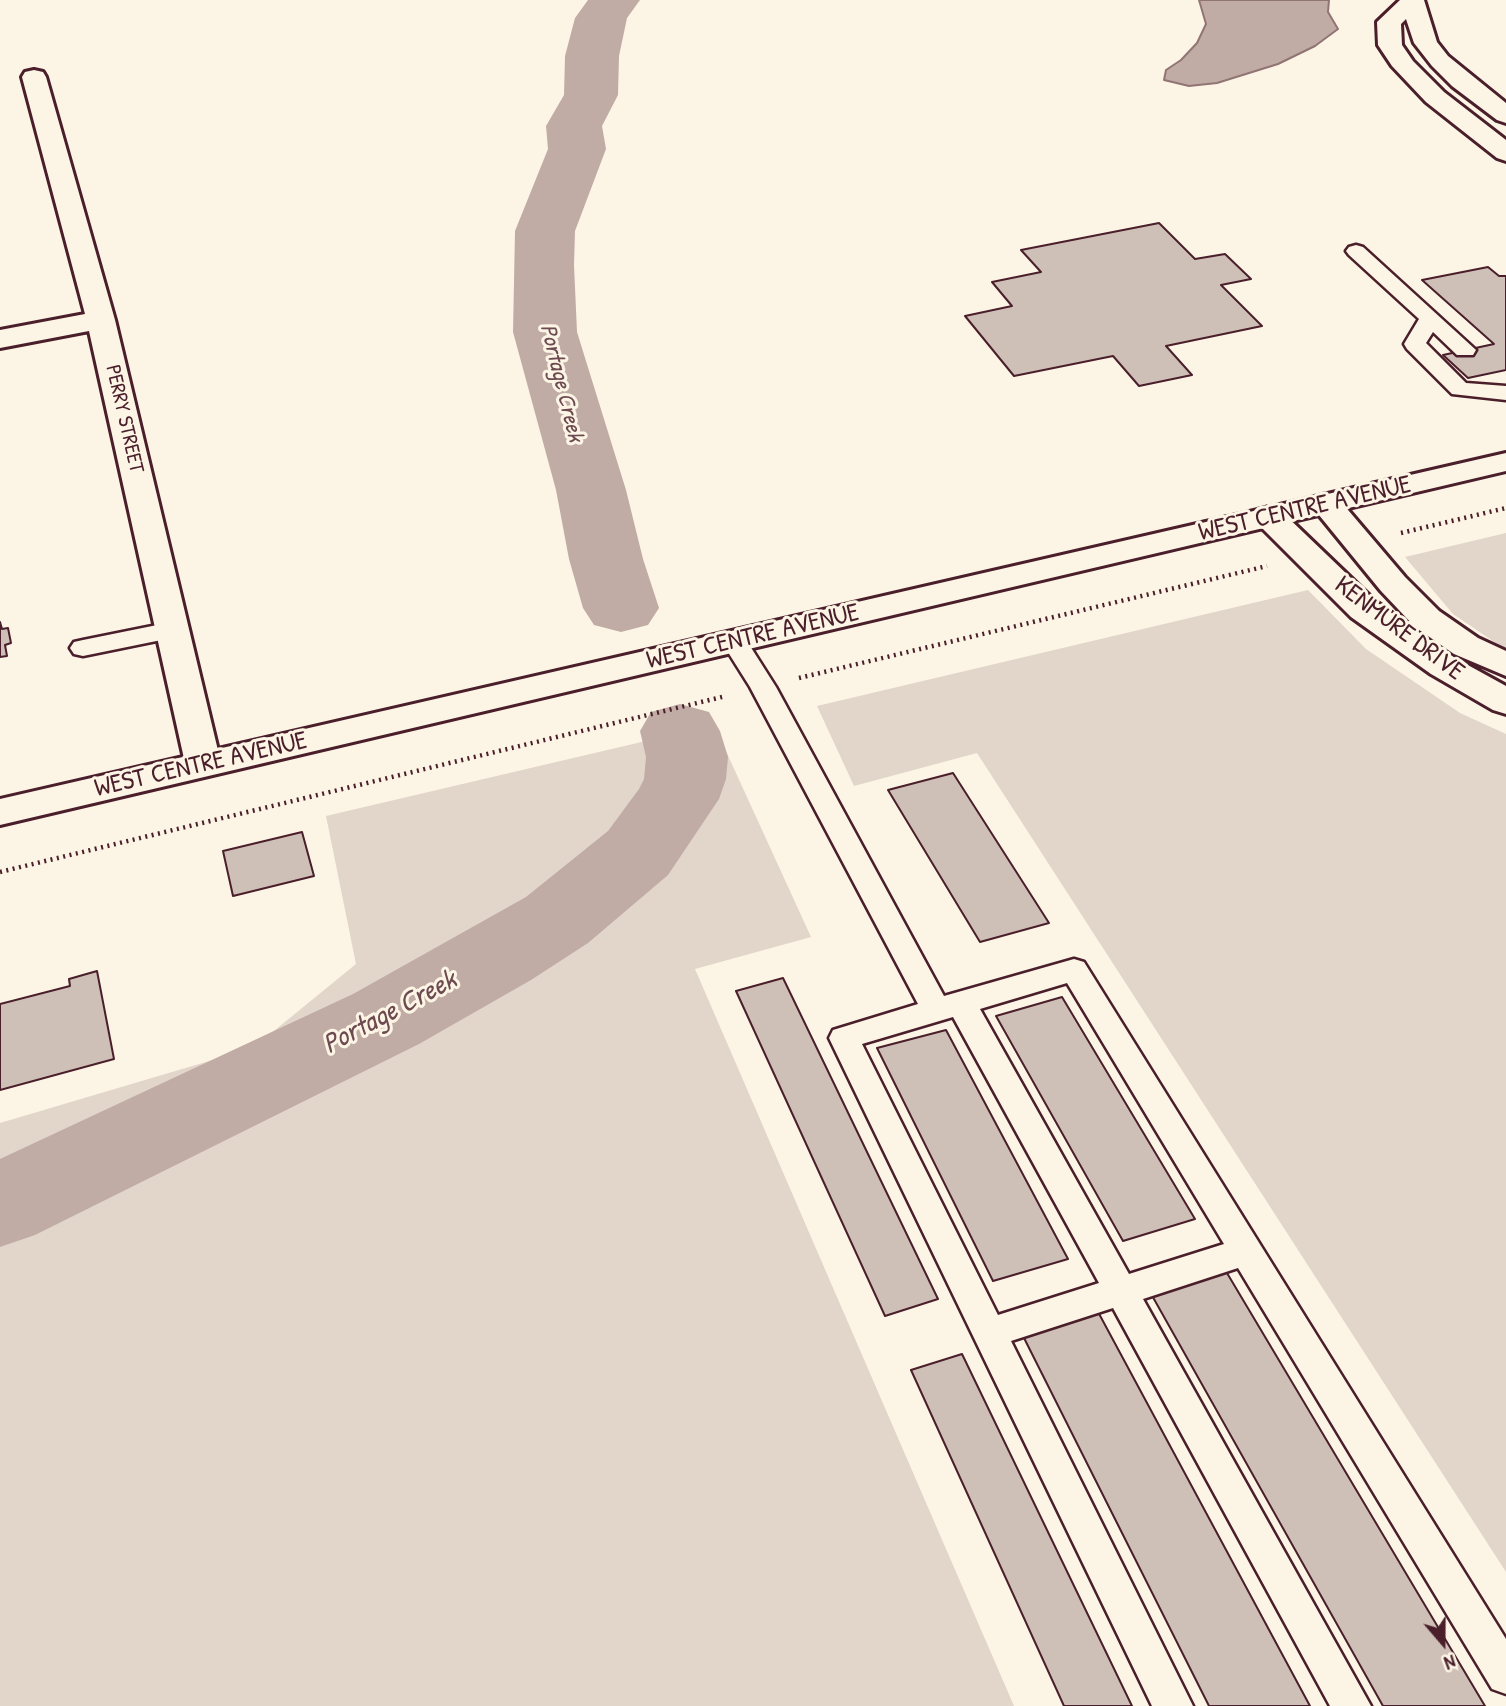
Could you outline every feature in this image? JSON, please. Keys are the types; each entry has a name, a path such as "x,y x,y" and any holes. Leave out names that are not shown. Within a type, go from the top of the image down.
{"street":[{"path":"1506,115 1461,81 1433,52 1422,32 1413,1 1389,22 1390,45 1404,66 1445,105 1506,153"},
{"name":"PERRY STREET","path":"34,77 102,320 203,764"},
{"path":"1445,105 1484,99"},
{"path":"0,339 102,320"},
{"name":"WEST CENTRE AVENUE","path":"0,812 1506,462"},
{"name":"KENMURE DRIVE","path":"1325,504 1393,584 1427,619 1466,646 1506,665"},
{"name":"KENMURE DRIVE","path":"1269,517 1363,609 1443,666 1506,702"}],"lane":[{"path":"1356,251 1465,350"},
{"path":"1430,318 1415,344 1460,389 1501,385"},
{"path":"83,648 172,630"},
{"path":"734,641 949,1007 1121,1291 1351,1706"},
{"path":"1173,1706 844,1038 1074,970 1506,1675"},
{"path":"989,1333 1247,1251"}],"shaded area":[{"path":"1199,0 1329,0 1328,12 1338,29 1315,46 1278,64 1217,83 1189,86 1164,80 1166,70 1181,60 1197,43 1206,24"},
{"path":"1506,533 1506,650 1453,614 1405,557"},
{"path":"1308,590 1366,649 1460,713 1506,734 1506,1572 977,753 854,786 817,706"},
{"path":"714,725 811,937 695,969 1014,1706 0,1706 0,1123 253,1048 356,964 326,816"}],"building":[{"path":"1159,223 1195,259 1225,254 1251,279 1221,285 1262,326 1166,346 1192,375 1139,386 1113,356 1014,376 965,316 1012,306 992,282 1041,272 1021,250"},
{"path":"1488,267 1499,276 1506,276 1506,370 1468,378 1443,355 1494,344 1422,280"},
{"path":"0,622 2,629 8,628 11,643 5,645 7,656 0,657"},
{"path":"953,773 1049,923 980,942 888,790"},
{"path":"302,832 314,876 233,896 223,851"},
{"path":"97,971 114,1059 0,1090 0,1004 70,986 69,979"},
{"path":"783,978 938,1299 885,1316 736,991"},
{"path":"1062,997 1195,1219 1123,1241 996,1016"},
{"path":"946,1030 1068,1259 993,1281 877,1048"},
{"path":"1224,1268 1485,1706 1383,1706 1150,1292"},
{"path":"1097,1310 1310,1706 1209,1706 1022,1334"},
{"path":"962,1354 1132,1706 1064,1706 911,1370"}],"waterway":[{"name":"Portage Creek","path":"614,0 601,18 592,56 591,95 574,126 577,149 545,231 543,265 545,332 591,490 606,559 621,608"},
{"name":"Portage Creek","path":"0,1205 386,1019 557,920 638,853 677,799 685,779 687,757 680,731"}]}
